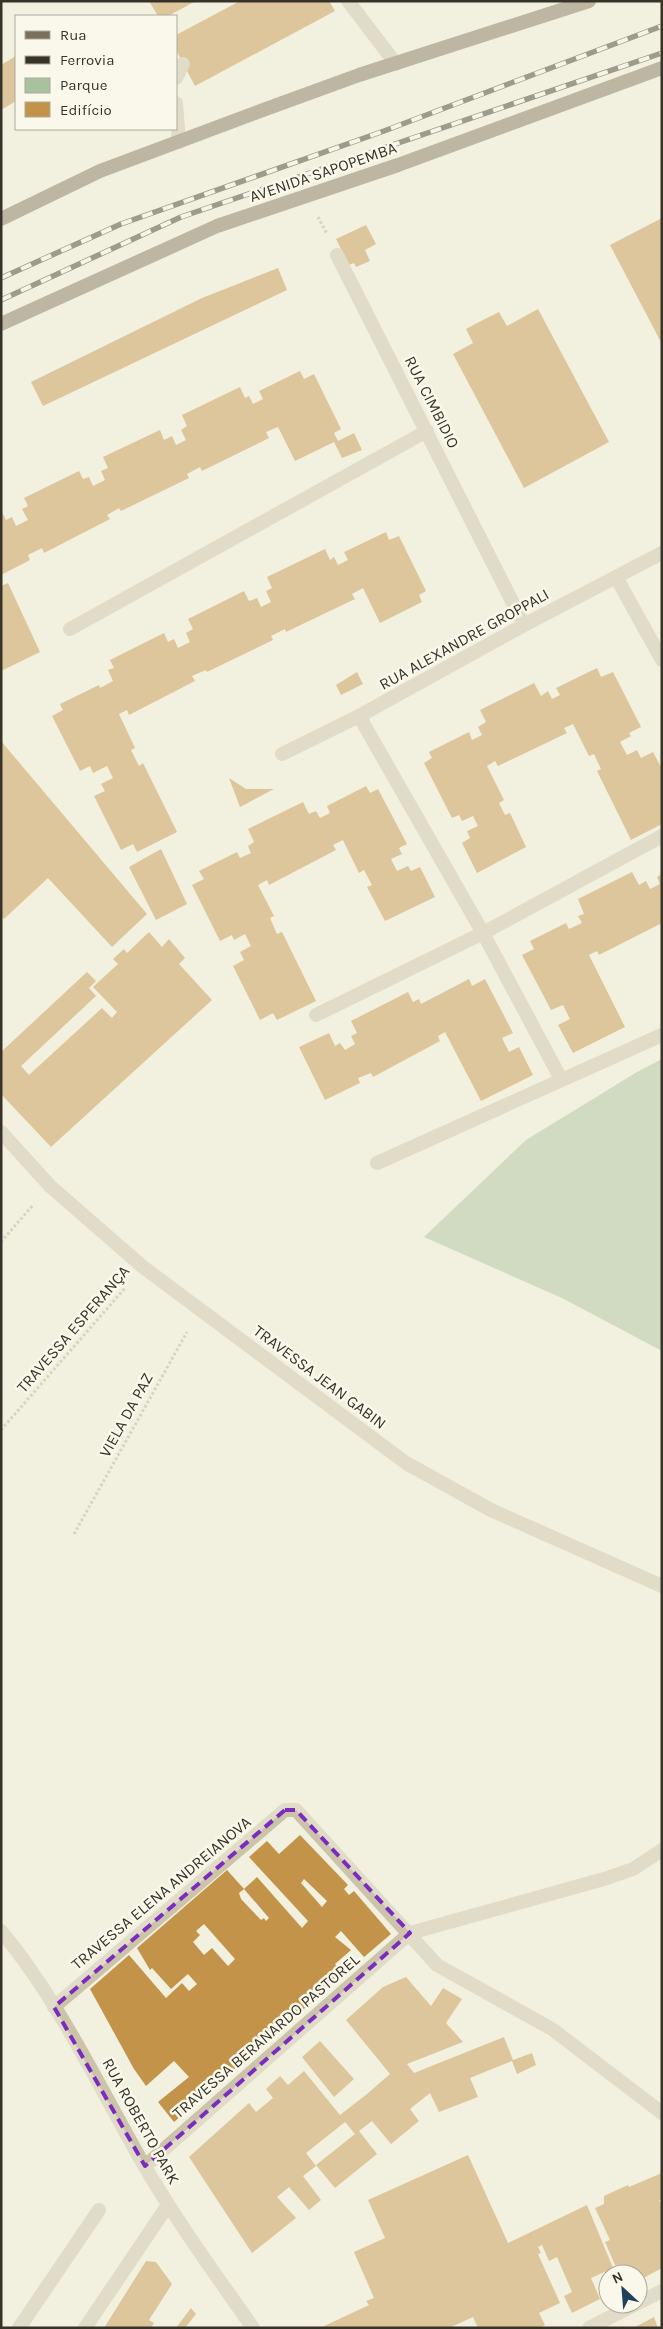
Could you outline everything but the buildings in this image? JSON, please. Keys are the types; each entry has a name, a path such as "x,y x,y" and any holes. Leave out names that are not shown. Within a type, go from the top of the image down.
{"main road":[{"path":"1,219 100,171 396,64 588,1"},
{"name":"AVENIDA SAPOPEMBA","path":"1,324 217,226 308,197 662,68"}],"street":[{"path":"348,1 396,64"},
{"path":"178,74 183,64"},
{"path":"178,129 179,142"},
{"name":"RUA CIMBIDIO","path":"337,255 524,625"},
{"path":"70,629 427,431"},
{"name":"RUA ALEXANDRE GROPPALI","path":"282,754 360,716 524,625 662,553"},
{"path":"616,577 662,660"},
{"path":"360,716 483,933 561,1079"},
{"path":"316,1015 483,933 662,836"},
{"path":"377,1162 662,1035"},
{"name":"TRAVESSA JEAN GABIN","path":"1,1132 50,1186 143,1267 406,1463 491,1510 662,1586"},
{"name":"TRAVESSA ELENA ANDREIANOVA","path":"54,2007 278,1816 291,1809 296,1810 410,1933"},
{"path":"662,1850 633,1869 604,1879 410,1933 437,1965 552,2028 662,2113"},
{"name":"RUA ROBERTO PARK","path":"1,1930 29,1964 94,2072 168,2205 253,2328"},
{"name":"TRAVESSA BERANARDO PASTOREL","path":"145,2166 410,1933"},
{"path":"85,2328 168,2205"},
{"path":"19,2328 99,2210"},
{"path":"648,2298 662,2291"},
{"path":"590,2328 617,2314"}],"path":[{"path":"308,197 337,255"},
{"path":"1,1242 50,1186"},
{"name":"TRAVESSA ESPERANÇA","path":"1,1430 143,1267"},
{"name":"VIELA DA PAZ","path":"74,1534 200,1309"}],"highlighted area":[{"path":"285,1810 296,1810 410,1933 145,2166 54,2007"}],"green space":[{"path":"662,1059 662,1351 562,1298 424,1237 526,1140 637,1072"}],"railway":[{"path":"1,278 121,224 384,131 662,26"},
{"path":"1,300 181,217 662,53"}]}
